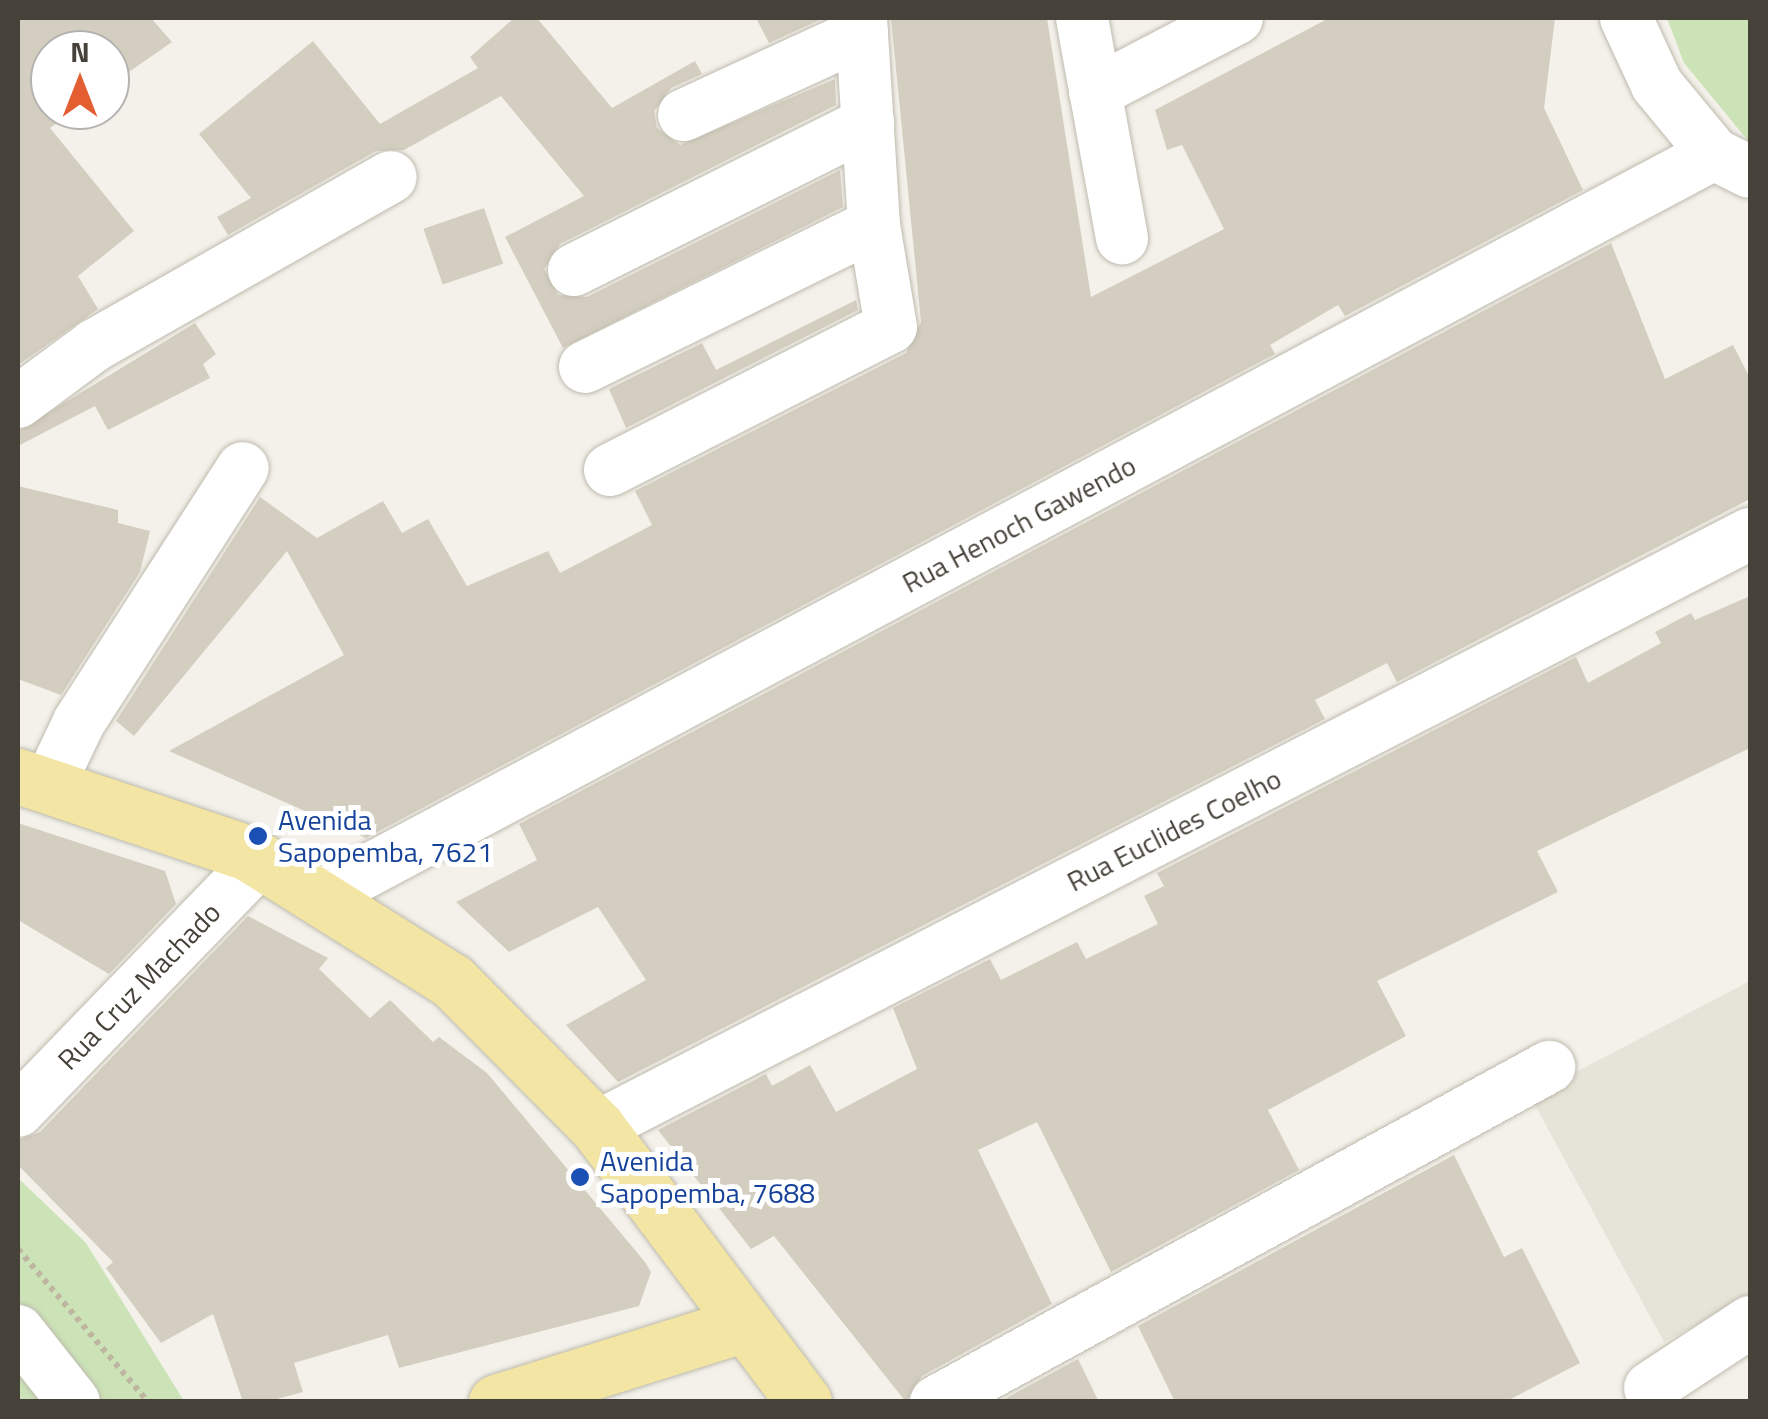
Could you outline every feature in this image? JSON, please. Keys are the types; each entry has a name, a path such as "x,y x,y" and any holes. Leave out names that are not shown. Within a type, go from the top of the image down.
{"main road":[{"path":"33,781 260,860 324,894 452,981 597,1126 804,1402"},
{"path":"496,1402 746,1324"}],"street":[{"path":"1082,18 1122,238"},
{"path":"1095,92 1237,18"},
{"path":"1626,18 1658,85 1732,163"},
{"path":"610,470 891,327 874,225 862,25 684,115"},
{"path":"574,270 868,123"},
{"name":"Rua Henoch Gawendo","path":"324,894 1732,163"},
{"path":"18,402 94,346 391,177"},
{"path":"585,366 874,225"},
{"path":"33,781 78,722 242,468"},
{"name":"Rua Euclides Coelho","path":"597,1126 1750,534"},
{"name":"Rua Cruz Machado","path":"18,1111 260,860"},
{"path":"936,1402 1549,1067"},
{"path":"1643,1397 1750,1322"},
{"path":"18,1331 74,1402"}],"path":[{"path":"18,1249 148,1402"}],"shaded area":[{"path":"1750,981 1750,1296 1664,1342 1530,1096"}],"green space":[{"path":"1667,18 1750,18 1750,143 1684,63"},
{"path":"18,1178 86,1243 184,1401 18,1401"}],"building":[{"path":"18,18 151,18 172,42 130,71 130,30 30,30 30,130 52,130 134,231 78,276 98,309 18,365"},
{"path":"514,18 537,18 612,108 695,61 702,74 671,88 654,111 657,128 680,145 835,79 836,105 560,244 544,269 558,295 587,297 840,170 843,207 563,348 505,237 584,196 501,96 404,150 376,151 228,235 217,217 251,198 199,134 313,41 380,124 478,68 470,57"},
{"path":"756,18 824,18 769,43"},
{"path":"891,18 1047,18 1091,297 1224,229 1182,145 1167,150 1155,110 1329,18 1555,18 1544,108 1583,190 1345,316 1338,305 1270,345 1275,354 366,838 169,751 344,655 287,551 134,736 116,721 260,497 317,538 383,501 402,533 428,519 467,586 548,551 560,573 652,525 635,491 906,353 921,322"},
{"path":"484,208 503,264 443,285 423,229"},
{"path":"1611,243 1665,379 1733,345 1750,378 1750,499 1397,682 1387,663 1315,700 1325,719 618,1082 566,1025 646,980 598,907 509,952 456,902 537,860 519,824"},
{"path":"856,300 858,310 626,428 609,389 702,343 716,370"},
{"path":"195,323 216,354 203,364 210,378 108,430 95,406 18,446 18,431"},
{"path":"18,486 118,510 118,523 150,531 140,572 61,695 18,679"},
{"path":"1750,596 1750,748 1537,851 1558,892 1377,981 1406,1036 1268,1110 1299,1170 1111,1272 1037,1122 978,1150 1052,1304 922,1376 906,1402 774,1236 751,1249 658,1130 766,1074 772,1086 810,1065 836,1112 917,1069 893,1008 990,959 1001,980 1077,942 1086,959 1158,924 1144,896 1164,886 1157,873 1576,657 1588,683 1661,643 1655,632 1691,613 1695,620"},
{"path":"18,823 165,871 176,904 109,974 18,920"},
{"path":"248,916 328,958 319,969 370,1018 390,1000 433,1042 439,1037 487,1073 645,1262 651,1272 639,1306 399,1368 388,1335 294,1363 303,1392 266,1402 243,1402 213,1314 161,1343 106,1268 113,1262 18,1165 18,1140 40,1132"},
{"path":"1454,1155 1504,1257 1522,1248 1580,1363 1505,1402 1175,1402 1138,1326"},
{"path":"1078,1359 1099,1402 999,1402"}],"place":[{"name":"Avenida Sapopemba, 7621","path":"258,836"},
{"name":"Avenida Sapopemba, 7688","path":"580,1177"}]}
